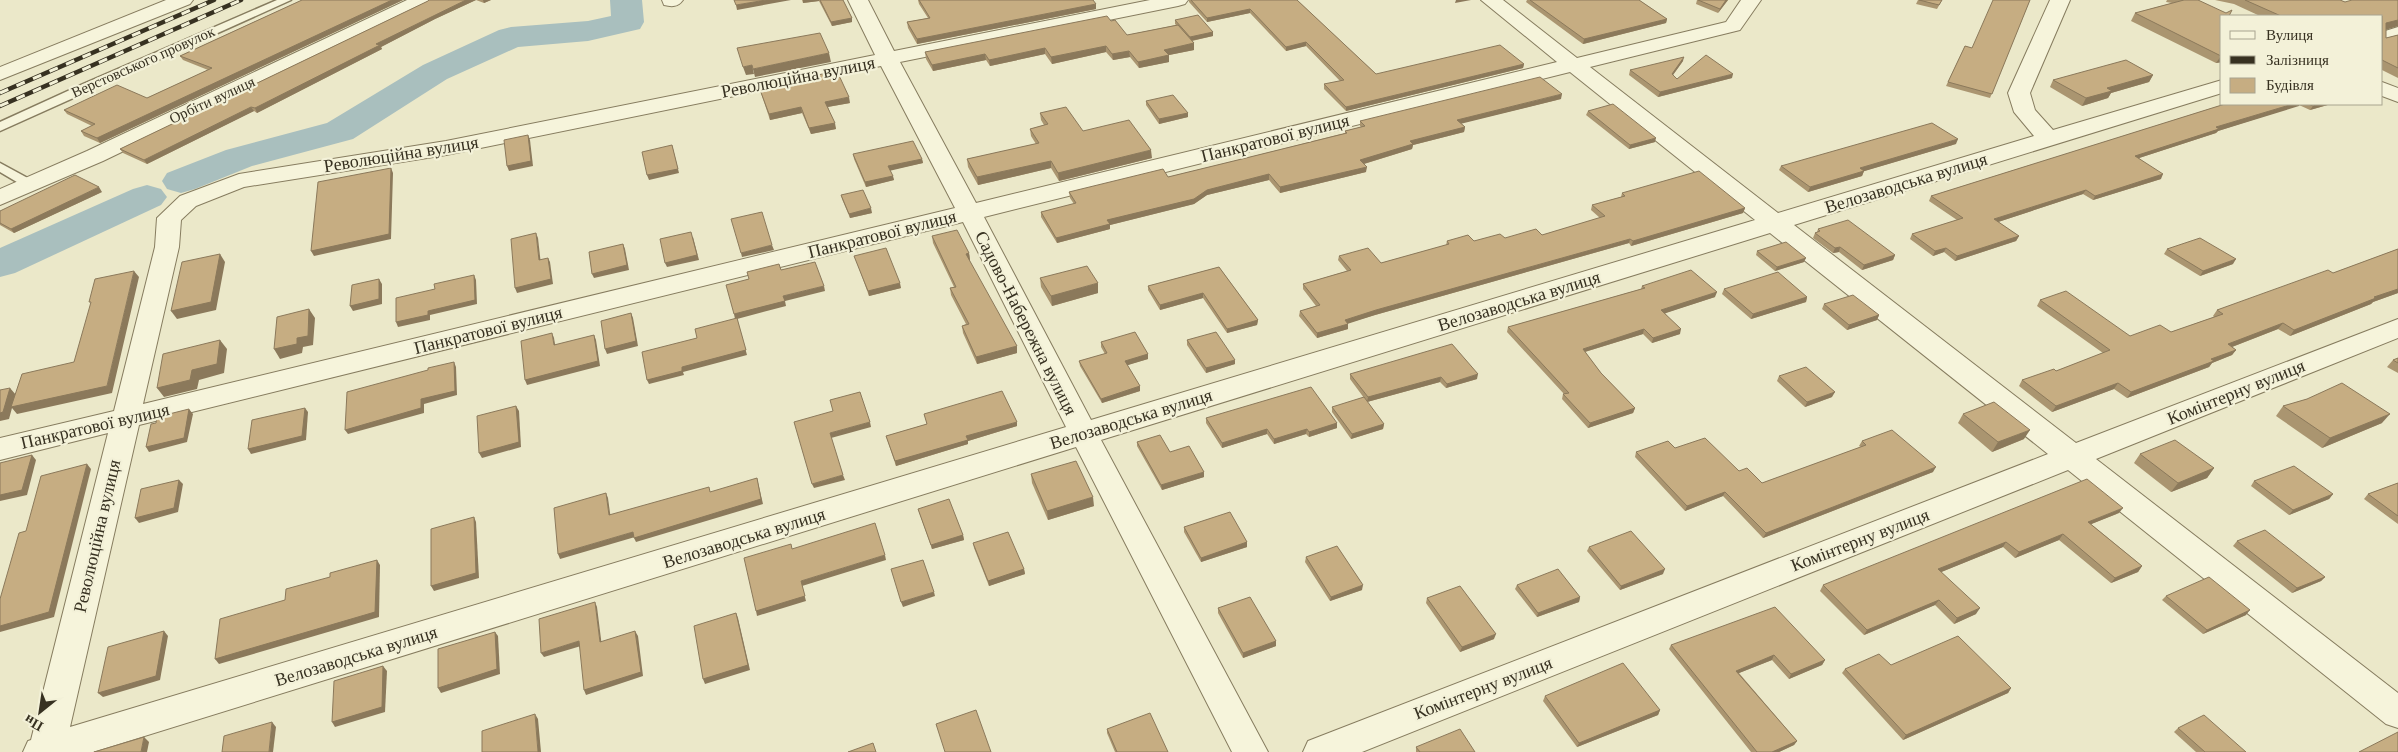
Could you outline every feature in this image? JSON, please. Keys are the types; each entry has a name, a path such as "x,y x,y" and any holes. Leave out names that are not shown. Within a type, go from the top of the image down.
{"street":[{"path":"0,74 183,0"},
{"name":"Орбіти вулиця","path":"0,198 32,185 422,0"},
{"name":"Садово-Набережна вулиця","path":"858,0 886,59 969,212 1082,434 1250,752"},
{"name":"Революційна вулиця","path":"44,751 167,247 170,218 188,201 239,181 446,148 1178,0"},
{"path":"1491,0 2398,713"},
{"name":"Панкратової вулиця","path":"0,449 1732,26 1751,0"},
{"path":"2048,139 2025,112 2019,93 2060,0"},
{"path":"2383,38 2398,32"},
{"name":"Велозаводська вулиця","path":"44,751 2220,87"},
{"path":"2383,88 2398,96"},
{"name":"Комінтерну вулиця","path":"1321,752 2398,328"}],"lane":[{"name":"Верстовського провулок","path":"0,127 95,82 286,0"},
{"path":"0,166 32,185"}],"building":[{"path":"302,0 392,0 97,138 81,131 95,124 64,110 117,85 147,98 212,68 180,56"},
{"path":"466,0 376,44 380,45 255,108 251,107 144,160 120,149 428,1"},
{"path":"734,0 766,0 736,5"},
{"path":"820,0 843,0 852,18 831,22"},
{"path":"919,0 1093,0 1096,4 917,39 907,22 930,18"},
{"path":"1191,0 1297,0 1376,74 1500,45 1524,64 1346,107 1324,84 1344,80 1306,42 1286,47 1250,9 1207,18"},
{"path":"1530,0 1639,0 1667,19 1584,39"},
{"path":"1698,0 1726,0 1720,9"},
{"path":"1919,0 1942,0 1939,5"},
{"path":"1993,0 2030,0 1992,94 1948,82 1965,46 1972,48"},
{"path":"2184,0 2198,0 2226,13 2232,10 2230,15 2220,15 2220,56 2135,13"},
{"path":"2245,0 2340,0 2345,2 2352,0 2398,0 2398,20 2386,23 2386,38 2398,35 2398,68 2383,60 2383,15 2279,15"},
{"path":"1198,15 1213,32 1190,37 1175,20"},
{"path":"1107,16 1111,21 1115,20 1127,35 1178,25 1194,43 1164,50 1169,55 1138,62 1129,51 1112,54 1106,46 1051,57 1045,48 989,60 985,54 932,65 925,52"},
{"path":"820,33 829,53 753,69 752,65 743,67 737,48"},
{"path":"1706,55 1733,74 1660,92 1630,70 1684,57 1672,74 1677,79"},
{"path":"2126,60 2153,75 2107,88 2112,91 2086,98 2053,80"},
{"path":"837,71 849,97 825,102 835,123 809,128 801,107 769,114 759,87"},
{"path":"1540,77 1562,94 1457,120 1465,127 1410,141 1413,144 1360,160 1367,167 1280,187 1269,174 1207,190 1194,199 1107,220 1110,224 1056,238 1041,212 1076,203 1069,192 1163,169 1168,177 1250,157 1347,133 1345,131 1365,126 1360,121"},
{"path":"1173,95 1188,113 1159,119 1146,101"},
{"path":"1613,104 1656,138 1630,145 1588,111"},
{"path":"2222,105 2290,105 2216,127 2219,129 2135,156 2163,174 2095,196 2086,190 1994,219 2019,236 1957,256 1946,248 1935,251 1912,234 1963,218 1931,196"},
{"path":"1066,107 1083,131 1129,120 1151,150 1058,173 1051,161 977,177 967,159 1039,143 1030,129 1048,124 1040,113"},
{"path":"1932,123 1958,139 1860,168 1864,171 1810,187 1781,166"},
{"path":"528,135 531,161 507,166 504,140"},
{"path":"913,141 922,159 888,166 893,176 865,182 853,154"},
{"path":"672,145 678,169 647,175 642,152"},
{"path":"391,168 389,234 311,251 318,182"},
{"path":"1699,171 1745,208 1633,241 1630,239 1376,310 1345,320 1348,324 1317,333 1300,311 1320,305 1303,284 1351,270 1339,256 1368,248 1381,263 1449,244 1447,241 1468,235 1474,241 1500,234 1505,238 1536,229 1542,235 1605,216 1592,205 1625,196 1622,193"},
{"path":"75,175 99,187 11,229 0,223 0,211"},
{"path":"863,190 871,208 849,214 841,195"},
{"path":"762,212 772,245 741,253 731,219"},
{"path":"1848,220 1895,255 1864,265 1840,247 1835,248 1815,233 1820,231 1818,229"},
{"path":"957,230 969,253 966,254 1017,346 976,357 962,326 969,324 950,288 956,287 932,236"},
{"path":"691,232 697,255 665,263 660,239"},
{"path":"536,233 539,260 548,258 551,279 515,288 511,239"},
{"path":"2200,238 2236,259 2203,271 2167,249"},
{"path":"1786,242 1806,258 1777,267 1757,251"},
{"path":"623,244 627,265 592,274 589,252"},
{"path":"886,248 900,283 868,291 854,256"},
{"path":"2398,249 2398,289 2294,330 2283,323 2228,344 2236,350 2211,359 2214,361 2131,392 2118,383 2056,406 2022,380 2054,369 2056,371 2110,350 2040,300 2066,291 2130,336 2160,325 2171,332 2223,314 2217,310 2328,270 2333,273"},
{"path":"220,254 211,302 171,311 182,262"},
{"path":"815,262 824,286 783,296 785,301 734,314 726,285 749,279 747,272 779,264 781,270"},
{"path":"1087,266 1098,283 1051,296 1040,278"},
{"path":"1219,267 1258,320 1227,329 1203,293 1160,305 1148,286"},
{"path":"1691,270 1717,292 1661,310 1681,329 1653,338 1644,329 1583,349 1601,373 1635,408 1590,423 1563,394 1569,393 1508,327 1645,288 1642,286"},
{"path":"134,271 107,386 11,407 22,374 74,362 91,302 89,302 95,279"},
{"path":"1778,272 1807,297 1753,314 1724,289"},
{"path":"474,275 475,300 428,311 428,315 396,322 396,298 435,289 434,284"},
{"path":"379,279 379,299 350,306 352,285"},
{"path":"1853,295 1879,315 1849,325 1824,304"},
{"path":"309,309 308,336 297,338 297,344 274,349 277,317"},
{"path":"631,313 636,341 605,349 601,321"},
{"path":"737,318 746,350 682,367 682,371 647,380 642,352 697,338 695,329"},
{"path":"1135,332 1148,354 1125,361 1140,386 1101,399 1079,361 1107,353 1101,342"},
{"path":"1216,332 1235,360 1206,368 1187,340"},
{"path":"552,333 554,345 594,335 598,361 525,380 521,341"},
{"path":"220,340 217,364 192,370 190,380 157,388 163,354"},
{"path":"1452,344 1478,374 1447,384 1441,377 1368,397 1350,374"},
{"path":"454,362 455,391 421,399 421,408 345,430 347,392"},
{"path":"1806,367 1835,392 1807,402 1779,376"},
{"path":"2342,383 2390,414 2330,438 2283,406 2307,399"},
{"path":"1311,387 1337,423 1309,432 1307,429 1274,439 1267,429 1222,443 1206,418"},
{"path":"10,388 3,412 0,413 0,390"},
{"path":"1002,391 1017,422 966,436 968,440 895,461 886,436 927,424 924,414"},
{"path":"860,392 870,422 830,433 843,475 812,484 794,422 833,411 830,400"},
{"path":"1364,397 1384,424 1352,434 1332,407"},
{"path":"1994,402 2030,430 1998,442 1963,414"},
{"path":"516,406 519,442 479,453 477,416"},
{"path":"305,408 302,436 248,449 252,420"},
{"path":"189,409 184,438 146,447 151,424 156,423 157,417"},
{"path":"1892,430 1936,467 1766,533 1725,492 1687,506 1636,452 1668,441 1675,448 1705,438 1739,471 1747,468 1762,483 1866,445 1862,441"},
{"path":"1160,435 1170,452 1189,446 1204,472 1161,485 1137,442"},
{"path":"2175,440 2214,468 2178,483 2140,454"},
{"path":"32,455 22,490 0,495 0,463"},
{"path":"1076,461 1093,497 1047,511 1031,474"},
{"path":"87,464 49,612 0,626 0,599 19,533 26,531 41,476"},
{"path":"2294,466 2333,494 2293,510 2254,481"},
{"path":"757,478 761,499 634,538 633,532 558,554 554,508 606,493 609,515 709,487 710,492"},
{"path":"2087,479 2123,508 2088,522 2142,566 2115,578 2063,534 2019,552 2006,542 1938,569 1980,608 1957,618 1939,600 1867,630 1823,585"},
{"path":"179,480 174,508 135,518 141,489"},
{"path":"2398,483 2398,516 2368,494"},
{"path":"949,499 963,535 931,545 918,509"},
{"path":"1230,512 1247,542 1201,558 1184,527"},
{"path":"474,517 476,573 431,586 431,529"},
{"path":"875,523 885,555 801,581 805,596 756,611 744,558 791,544 792,549"},
{"path":"2265,530 2325,577 2297,588 2237,541"},
{"path":"1631,531 1665,569 1621,586 1589,547"},
{"path":"1008,532 1024,569 988,581 973,543"},
{"path":"1337,546 1363,585 1331,597 1306,557"},
{"path":"377,560 375,612 215,659 220,619 285,600 286,589 330,577 330,573"},
{"path":"923,560 934,592 901,602 891,569"},
{"path":"1558,569 1580,597 1538,613 1517,585"},
{"path":"2209,577 2250,610 2207,630 2166,596"},
{"path":"1460,586 1496,634 1462,647 1427,598"},
{"path":"1250,597 1276,641 1243,653 1218,608"},
{"path":"595,602 600,642 635,631 641,672 584,690 579,641 541,653 539,619"},
{"path":"1775,607 1825,660 1791,674 1774,655 1736,671 1797,741 1772,752 1757,752 1671,645"},
{"path":"736,613 748,665 703,679 694,626"},
{"path":"164,631 156,676 98,693 108,647"},
{"path":"495,632 497,669 438,688 438,649"},
{"path":"1958,636 2011,688 1906,735 1845,669 1879,654 1891,665"},
{"path":"1623,663 1660,710 1579,743 1545,696"},
{"path":"383,666 382,707 332,722 334,681"},
{"path":"976,710 991,752 945,752 936,724"},
{"path":"1150,713 1168,752 1117,752 1107,729"},
{"path":"535,714 538,752 482,752 482,731"},
{"path":"2204,715 2246,752 2205,752 2178,728"},
{"path":"272,722 269,752 222,752 224,736"},
{"path":"1460,729 1475,752 1420,752 1416,747"},
{"path":"2398,732 2398,752 2359,752"},
{"path":"144,737 141,752 94,752"},
{"path":"873,743 876,752 848,752"}],"waterway":[{"path":"181,181 239,158 340,131 435,72 511,37 588,31 628,22 626,0"},
{"path":"0,264 147,197"}],"railway":[{"path":"0,93 214,0"},
{"path":"0,106 241,0"}]}
